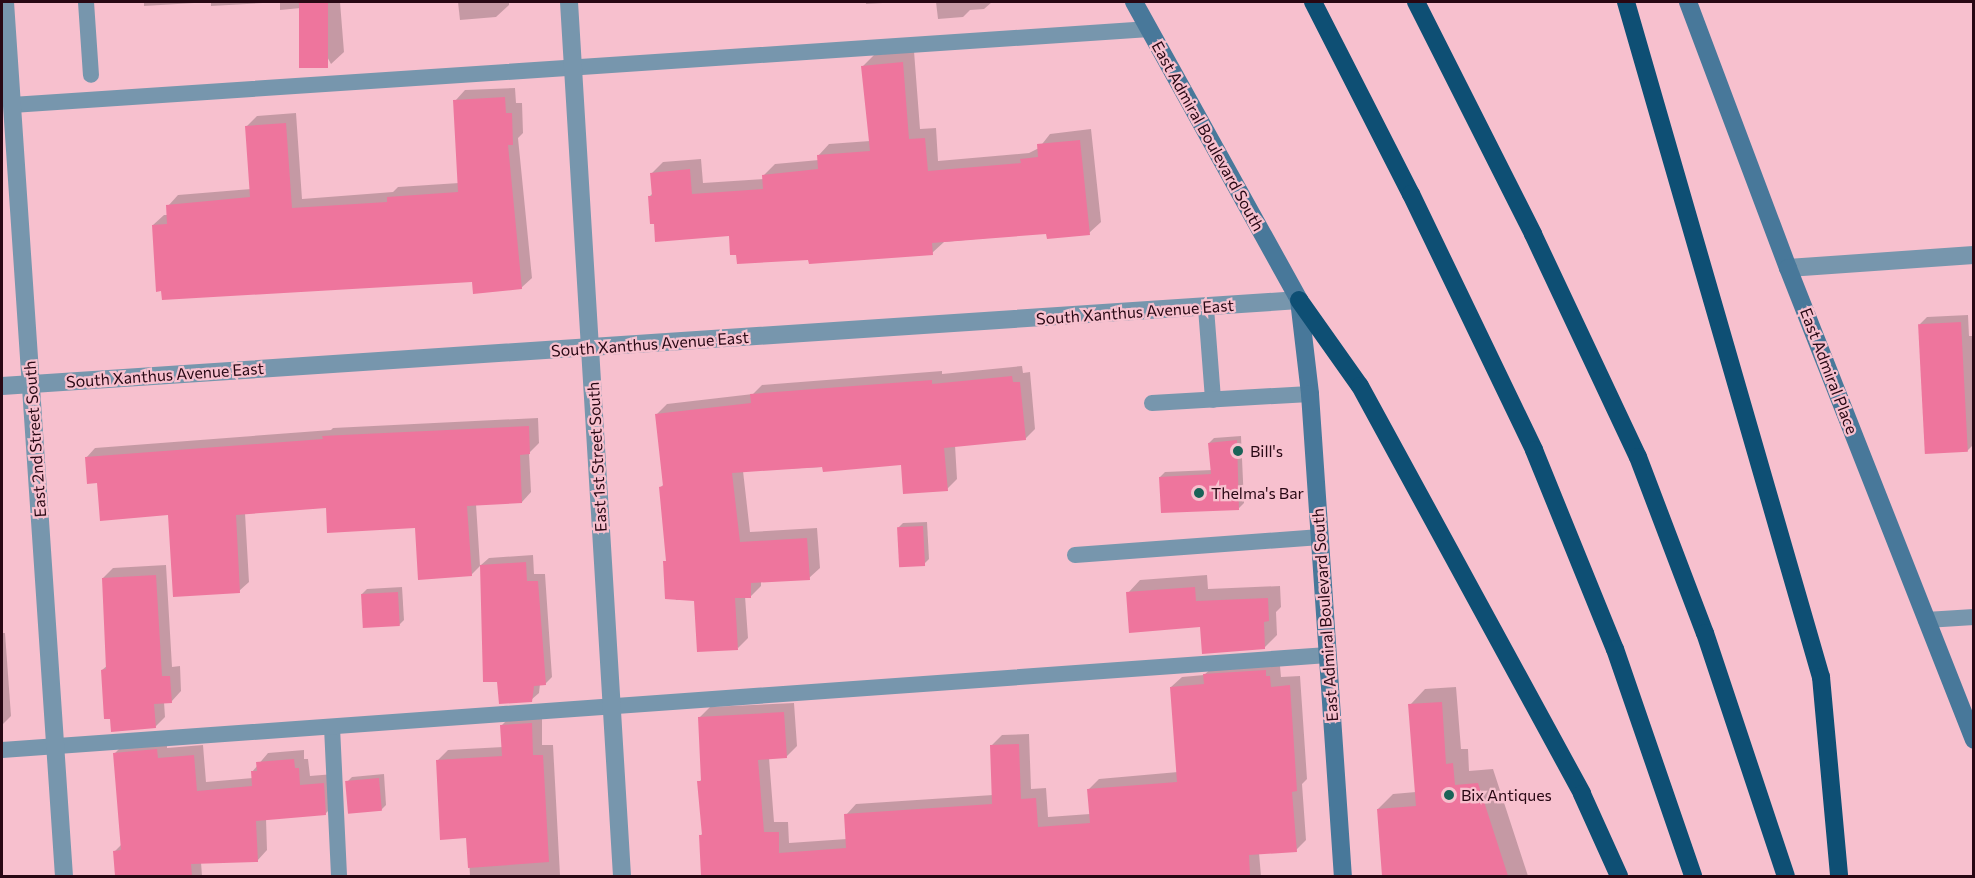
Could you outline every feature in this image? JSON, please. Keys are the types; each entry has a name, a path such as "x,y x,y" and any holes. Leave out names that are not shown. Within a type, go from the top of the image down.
{"highway":[{"path":"1313,2 1412,194 1534,450 1615,649 1693,876"},
{"path":"1416,2 1533,234 1638,457 1705,633 1786,876"},
{"path":"1626,2 1821,676 1839,876"},
{"path":"1299,300 1360,386 1582,794 1619,876"}],"main road":[{"name":"East Admiral Boulevard South","path":"1134,2 1299,300 1310,394 1342,876"},
{"name":"East Admiral Place","path":"1688,2 1788,268 1974,740"}],"street":[{"name":"East 2nd Street South","path":"5,2 64,876"},
{"name":"East 1st Street South","path":"569,2 622,876"},
{"path":"1788,268 1974,255"},
{"name":"South Xanthus Avenue East","path":"2,386 1206,308 1299,300"}],"lane":[{"path":"86,2 91,75"},
{"path":"12,105 1149,29"},
{"path":"1206,308 1213,400"},
{"path":"1152,403 1310,394"},
{"path":"1075,555 1320,537"},
{"path":"1926,620 1974,617"},
{"path":"2,750 1328,655"},
{"path":"332,727 339,876"}],"building":[{"path":"299,2 328,2 328,68 299,68"},
{"path":"903,62 909,139 925,138 928,171 1021,163 1020,159 1038,157 1037,144 1080,140 1090,235 1047,239 1046,234 932,243 933,255 809,264 808,260 737,264 736,255 730,255 729,236 655,242 654,224 650,224 648,196 652,196 650,173 690,169 692,194 763,189 762,175 818,169 817,155 870,151 861,66"},
{"path":"505,97 506,113 512,113 513,145 508,145 522,289 473,294 472,282 162,300 161,291 156,292 152,225 167,224 166,205 250,197 245,126 286,123 292,208 387,202 387,197 458,192 453,100"},
{"path":"1961,322 1968,452 1925,454 1918,324"},
{"path":"1012,376 1013,382 1020,382 1026,440 944,448 948,491 903,494 901,465 823,472 822,467 732,473 740,542 807,538 810,580 751,583 751,598 735,598 738,650 697,652 694,601 665,599 663,561 666,561 659,487 663,486 655,414 751,403 750,394 932,380 932,384"},
{"path":"529,426 530,454 520,455 522,503 467,506 472,576 418,580 415,528 327,533 326,508 236,515 240,593 173,597 168,515 100,521 97,483 87,484 85,457 323,439 322,436"},
{"name":"Thelma's Bar","path":"1237,440 1239,510 1161,513 1159,477 1211,474 1208,443"},
{"path":"923,526 925,566 899,567 897,527"},
{"path":"526,562 527,581 538,581 546,685 534,686 532,702 499,704 497,682 483,682 480,565"},
{"path":"156,575 162,676 170,676 172,703 154,704 156,728 111,732 110,719 104,719 101,670 106,669 102,578"},
{"path":"1195,587 1196,601 1268,598 1269,621 1264,622 1265,649 1202,654 1200,627 1129,633 1126,592"},
{"path":"398,592 400,626 363,628 361,594"},
{"path":"1266,670 1266,676 1270,676 1271,687 1290,685 1297,791 1292,792 1297,852 1249,855 1250,876 701,876 699,835 702,835 697,781 701,781 698,717 784,712 787,758 758,760 764,832 779,832 779,853 846,848 844,814 992,804 990,745 1019,744 1021,799 1036,798 1038,827 1090,823 1087,789 1177,782 1170,687 1204,684 1203,674"},
{"name":"Bix Antiques","path":"1442,702 1446,764 1453,763 1455,785 1478,783 1508,876 1382,876 1377,809 1416,806 1408,704"},
{"path":"532,723 533,755 543,755 549,862 468,868 466,838 440,840 436,760 502,756 500,725"},
{"path":"157,749 158,758 194,755 197,791 252,786 251,771 257,771 256,762 294,759 295,768 299,768 300,785 324,783 326,815 256,821 258,862 191,864 192,876 115,876 113,851 121,850 113,753"},
{"path":"379,778 382,811 348,814 345,781"}],"place":[{"name":"Bill's","path":"1238,451"},
{"name":"Thelma's Bar","path":"1199,493"},
{"name":"Bix Antiques","path":"1449,795"}]}
